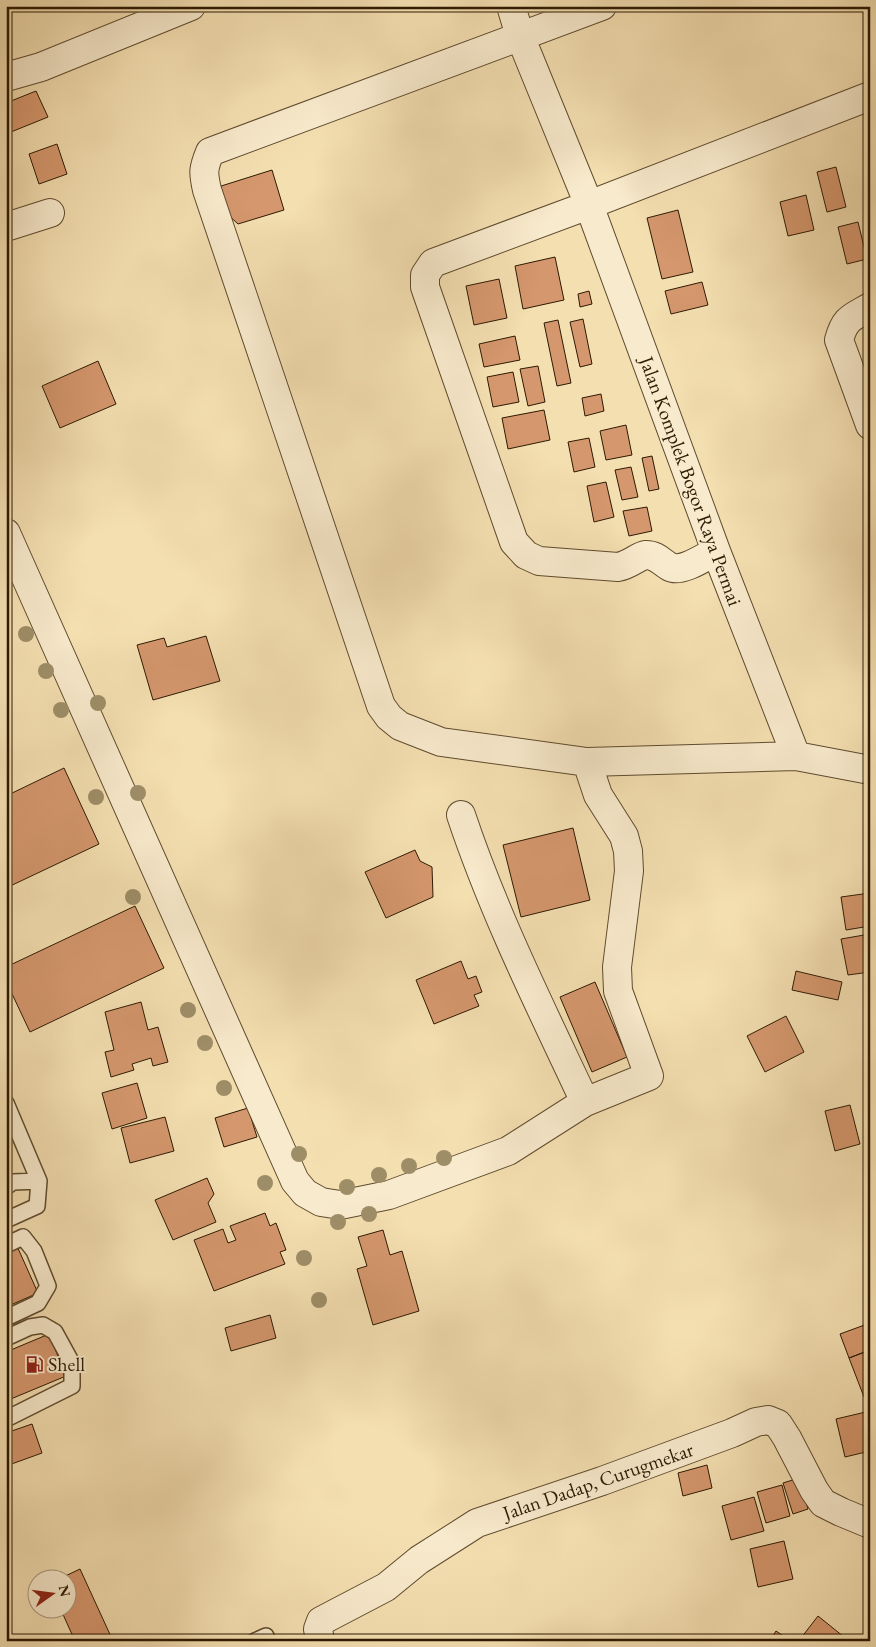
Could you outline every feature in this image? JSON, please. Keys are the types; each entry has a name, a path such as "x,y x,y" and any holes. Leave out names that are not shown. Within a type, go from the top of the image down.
{"street":[{"path":"6,77 41,67 152,13 191,6"},
{"name":"Jalan Komplek Bogor Raya Permai","path":"511,6 520,36 590,205 716,551 796,756"},
{"path":"602,6 210,152 203,172 207,190 381,706 389,717 400,726 441,742 587,762 796,756 870,770"},
{"path":"716,551 680,569 671,568 654,556 643,555 628,566 618,567 539,561 526,555 514,542 425,287 425,275 433,263 590,205 870,96"},
{"path":"6,227 50,213"},
{"path":"870,307 848,320 842,328 839,340 870,425"},
{"path":"6,534 15,578 295,1181 305,1193 320,1202 340,1204 389,1195 508,1151 585,1102 649,1076 618,992 617,967 629,871 628,851 624,836 598,795 587,762"},
{"path":"461,815 474,855 502,921 585,1102"},
{"name":"Jalan Dadap, Curugmekar","path":"320,1641 318,1629 321,1621 386,1587 419,1560 477,1523 602,1481 732,1433 756,1422 768,1420 778,1424 814,1490 824,1502 841,1512 870,1524"}],"lane":[{"path":"6,1103 39,1181 38,1206 6,1220"},
{"path":"6,1187 13,1182 39,1181"},
{"path":"6,1245 24,1237 34,1251 48,1286 38,1303 6,1318"},
{"path":"6,1338 30,1327 43,1325 55,1332 72,1363 72,1386 6,1419"}],"building":[{"path":"36,91 48,117 6,134 6,103"},
{"path":"57,144 67,174 39,184 29,154"},
{"path":"836,167 846,207 827,212 817,172"},
{"path":"272,170 284,210 238,224 225,212 218,187"},
{"path":"806,195 814,230 788,236 780,202"},
{"path":"678,210 693,272 662,279 647,218"},
{"path":"858,222 867,259 847,264 838,227"},
{"path":"555,257 564,300 523,309 515,266"},
{"path":"499,279 507,318 474,325 466,286"},
{"path":"702,282 708,305 671,314 665,291"},
{"path":"589,291 592,304 580,307 578,294"},
{"path":"583,319 592,364 580,367 570,322"},
{"path":"558,320 571,383 557,386 544,323"},
{"path":"515,336 520,360 484,367 479,344"},
{"path":"98,361 116,404 60,428 42,386"},
{"path":"538,366 545,402 528,406 520,369"},
{"path":"513,372 519,402 493,407 487,377"},
{"path":"601,394 604,411 585,416 582,398"},
{"path":"544,410 550,440 508,449 502,418"},
{"path":"626,425 632,455 606,460 600,431"},
{"path":"589,438 595,467 574,472 568,442"},
{"path":"652,456 659,489 649,491 642,458"},
{"path":"631,467 638,497 622,500 615,470"},
{"path":"606,482 614,517 594,522 587,486"},
{"path":"647,507 652,531 629,536 623,511"},
{"path":"206,636 220,681 153,700 137,645 164,638 167,647"},
{"path":"64,768 99,844 6,888 6,796"},
{"path":"573,828 590,900 521,917 503,845"},
{"path":"415,850 420,861 432,867 433,897 386,918 365,872"},
{"path":"870,893 870,926 846,930 841,897"},
{"path":"135,906 164,968 30,1032 6,981 6,967"},
{"path":"870,934 870,972 848,975 841,939"},
{"path":"461,961 468,979 476,976 482,992 474,995 479,1006 434,1024 416,980"},
{"path":"796,971 842,982 838,1000 792,990"},
{"path":"595,982 627,1057 592,1072 560,997"},
{"path":"141,1002 148,1030 158,1027 168,1062 153,1066 151,1058 132,1064 134,1070 111,1077 105,1052 114,1050 105,1012"},
{"path":"865,1006 870,1006 870,1029"},
{"path":"786,1016 804,1052 765,1072 747,1036"},
{"path":"137,1083 147,1118 112,1129 102,1093"},
{"path":"850,1105 860,1144 835,1151 825,1111"},
{"path":"248,1108 257,1137 224,1147 215,1118"},
{"path":"165,1117 174,1151 130,1163 121,1128"},
{"path":"207,1178 214,1194 208,1203 216,1222 173,1240 155,1200"},
{"path":"265,1213 270,1226 276,1223 286,1250 280,1252 285,1264 214,1291 194,1240 223,1229 228,1243 236,1240 230,1226"},
{"path":"383,1230 390,1255 402,1251 419,1311 373,1325 357,1269 367,1266 358,1237"},
{"path":"17,1246 38,1293 6,1307 6,1251"},
{"path":"270,1315 276,1338 231,1351 225,1328"},
{"path":"870,1323 870,1350 849,1358 840,1334"},
{"name":"Shell","path":"49,1334 66,1376 6,1401 6,1352"},
{"path":"870,1350 870,1395 864,1397 849,1358"},
{"path":"870,1411 870,1451 845,1457 836,1419"},
{"path":"32,1424 42,1453 6,1466 6,1433"},
{"path":"707,1465 712,1488 683,1496 678,1473"},
{"path":"799,1478 808,1509 793,1514 783,1483"},
{"path":"782,1485 790,1516 766,1523 757,1492"},
{"path":"754,1497 764,1531 731,1540 722,1506"},
{"path":"784,1541 793,1579 758,1587 750,1549"},
{"path":"80,1569 113,1641 75,1641 66,1620 78,1620 78,1570"},
{"path":"818,1616 849,1641 804,1641 801,1638"},
{"path":"776,1631 791,1641 770,1641"}],"place":[{"name":"Shell","path":"34,1364"}]}
